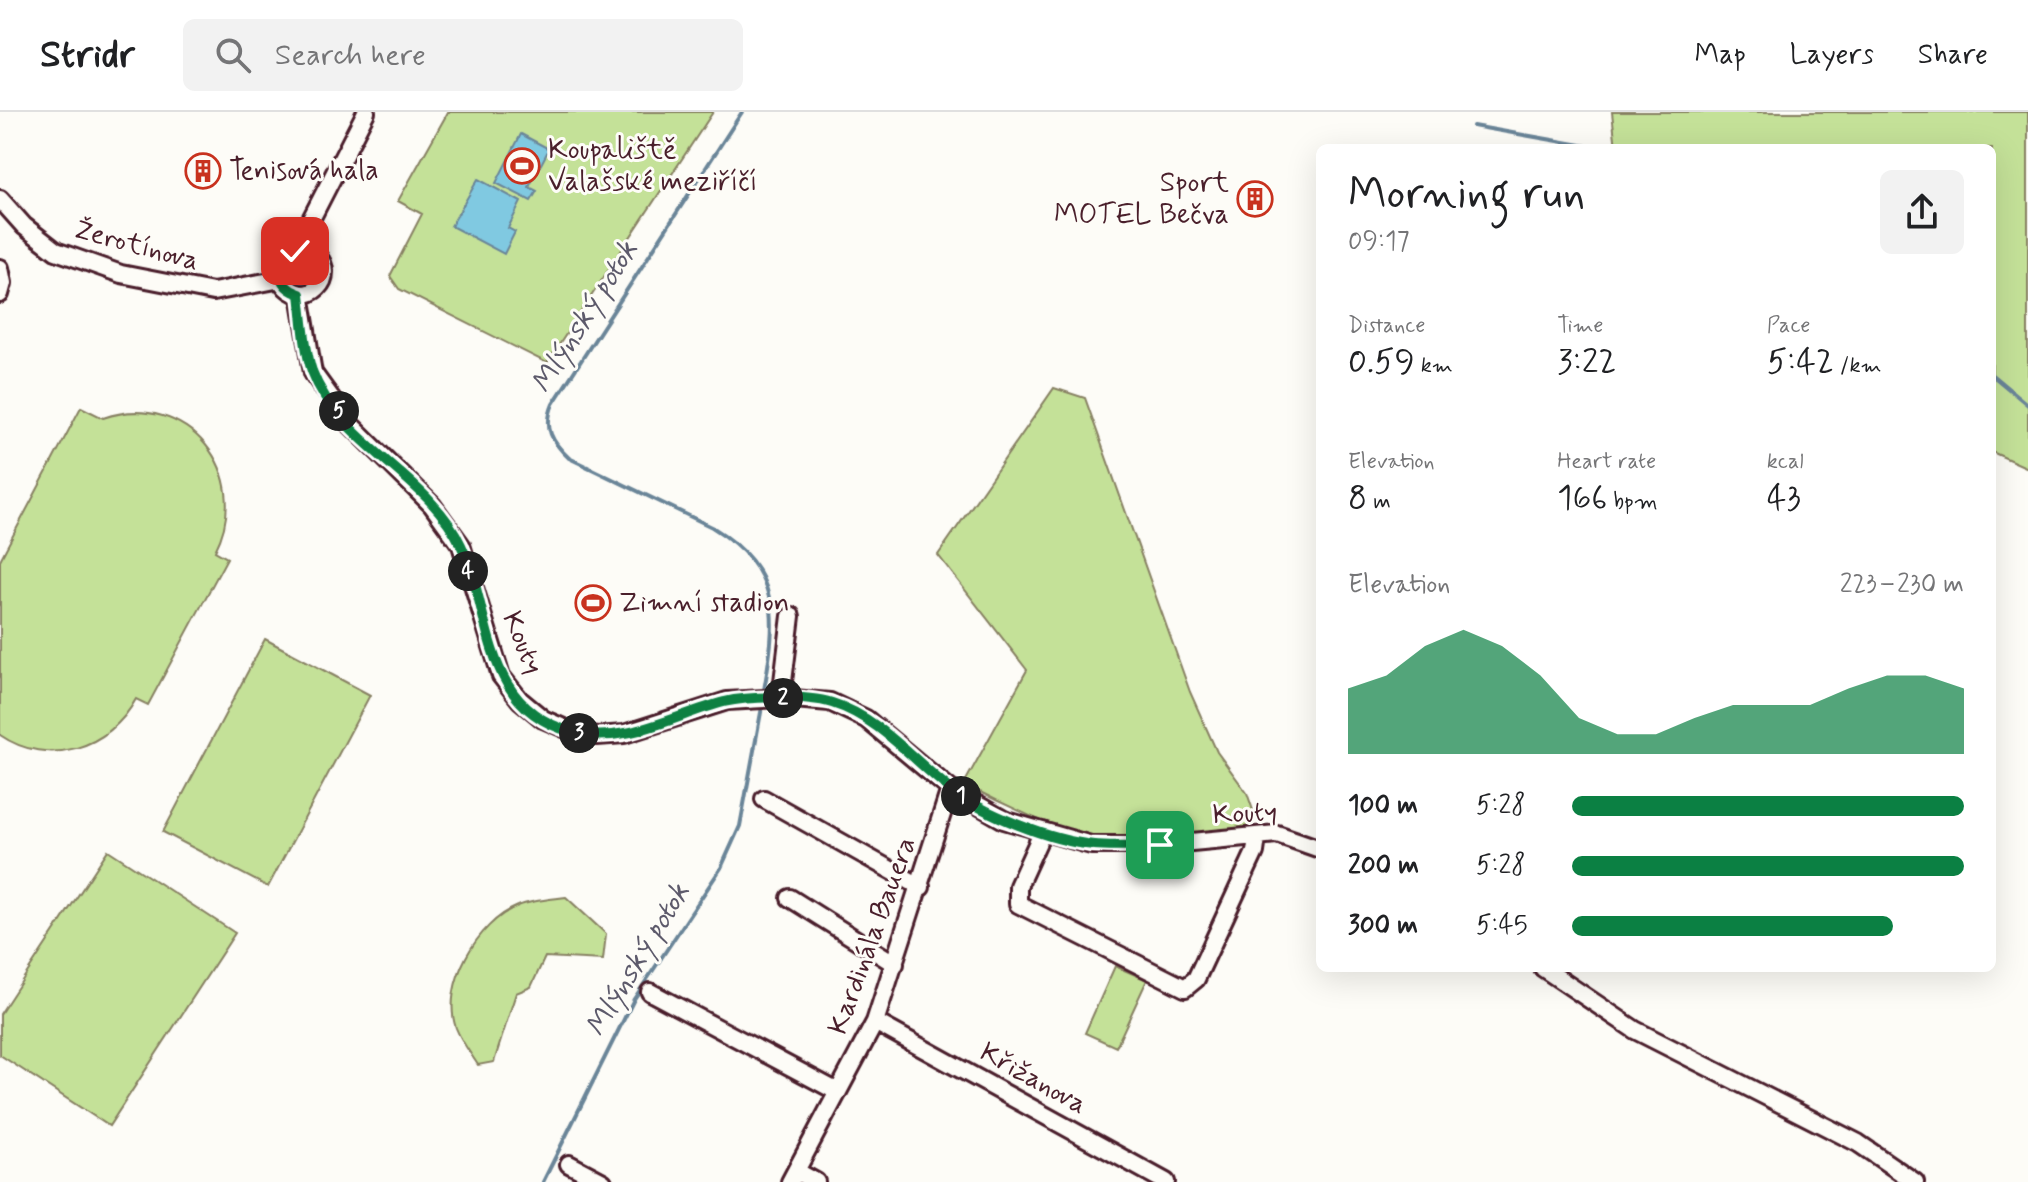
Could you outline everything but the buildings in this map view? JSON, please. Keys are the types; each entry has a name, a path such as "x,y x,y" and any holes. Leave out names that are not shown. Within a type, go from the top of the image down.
{"street":[{"path":"303,250 306,229 366,112"},
{"name":"Žerotínova","path":"0,199 24,226 56,251 121,274 213,292 281,279"},
{"path":"303,250 318,258 324,274 316,289 300,294 285,286 280,270 287,255 303,250"},
{"path":"0,268 0,294"},
{"name":"Kouty","path":"300,294 313,373 350,424 432,505 461,545 501,676 520,700 543,719 571,731 597,736 624,734 727,701 781,698 830,702 866,719 950,789 1004,820 1091,845 1160,845 1283,835 1316,847"},
{"path":"781,698 791,616"},
{"name":"Kardinála Bauera","path":"793,1176 875,1022 921,887 950,789"},
{"path":"764,799 921,887"},
{"path":"1043,831 1018,886 1018,904 1185,988 1196,979 1257,848 1257,838"},
{"path":"790,898 895,964"},
{"path":"1549,972 1635,1030 1858,1143 1915,1182"},
{"path":"650,992 838,1092"},
{"name":"Křižanova","path":"875,1022 1166,1182"},
{"path":"569,1164 603,1182"},
{"path":"793,1176 816,1182"}],"green space":[{"path":"448,112 713,112 547,363 399,289 390,276 422,214 398,201"},
{"path":"1612,112 2028,112 2028,468 1996,454 1996,144 1616,144"},
{"path":"1054,388 1085,398 1190,692 1217,752 1247,793 1255,816 1246,828 1224,833 1138,838 1088,836 1058,828 964,784 1027,670 938,555"},
{"path":"81,407 103,418 134,412 162,416 186,427 206,445 219,467 226,494 225,522 215,551 227,558 148,705 136,699 110,730 94,741 76,748 38,750 0,735 0,560"},
{"path":"265,639 370,695 268,887 163,832"},
{"path":"108,850 235,933 109,1126 0,1055 0,1014"},
{"path":"566,897 606,934 603,960 545,957 531,987 516,993 494,1062 478,1065 458,1033 453,1011 458,975 466,957 476,941 503,914 529,902"},
{"path":"1115,966 1147,980 1116,1047 1085,1033"}],"water":[{"name":"Koupaliště Valašské meziříčí","path":"521,134 549,149 529,187 537,191 531,201 496,183"},
{"path":"478,179 521,202 508,228 515,232 504,254 451,226"}],"waterway":[{"name":"Mlýnský potok","path":"742,112 553,404 549,427 554,440 569,458 712,527 735,543 751,560 763,578 772,618 764,690"},
{"path":"1473,126 1575,144"},
{"path":"1996,378 2028,405"},
{"name":"Mlýnský potok","path":"543,1182 634,999 721,868 740,826 762,707"}],"place":[{"name":"Koupaliště Valašské meziříčí","path":"522,166"},
{"name":"Tenisová hala","path":"203,171"},
{"name":"Sport MOTEL Bečva","path":"1255,199"},
{"name":"Zimní stadion","path":"593,603"}],"route":[{"path":"295,251 282,262 281,279 285,286 300,294 313,373 328,399 432,505 461,545 501,676 520,700 543,719 571,731 597,736 624,734 727,701 781,698 830,702 866,719 950,789 1004,820 1091,845 1160,845"}]}
